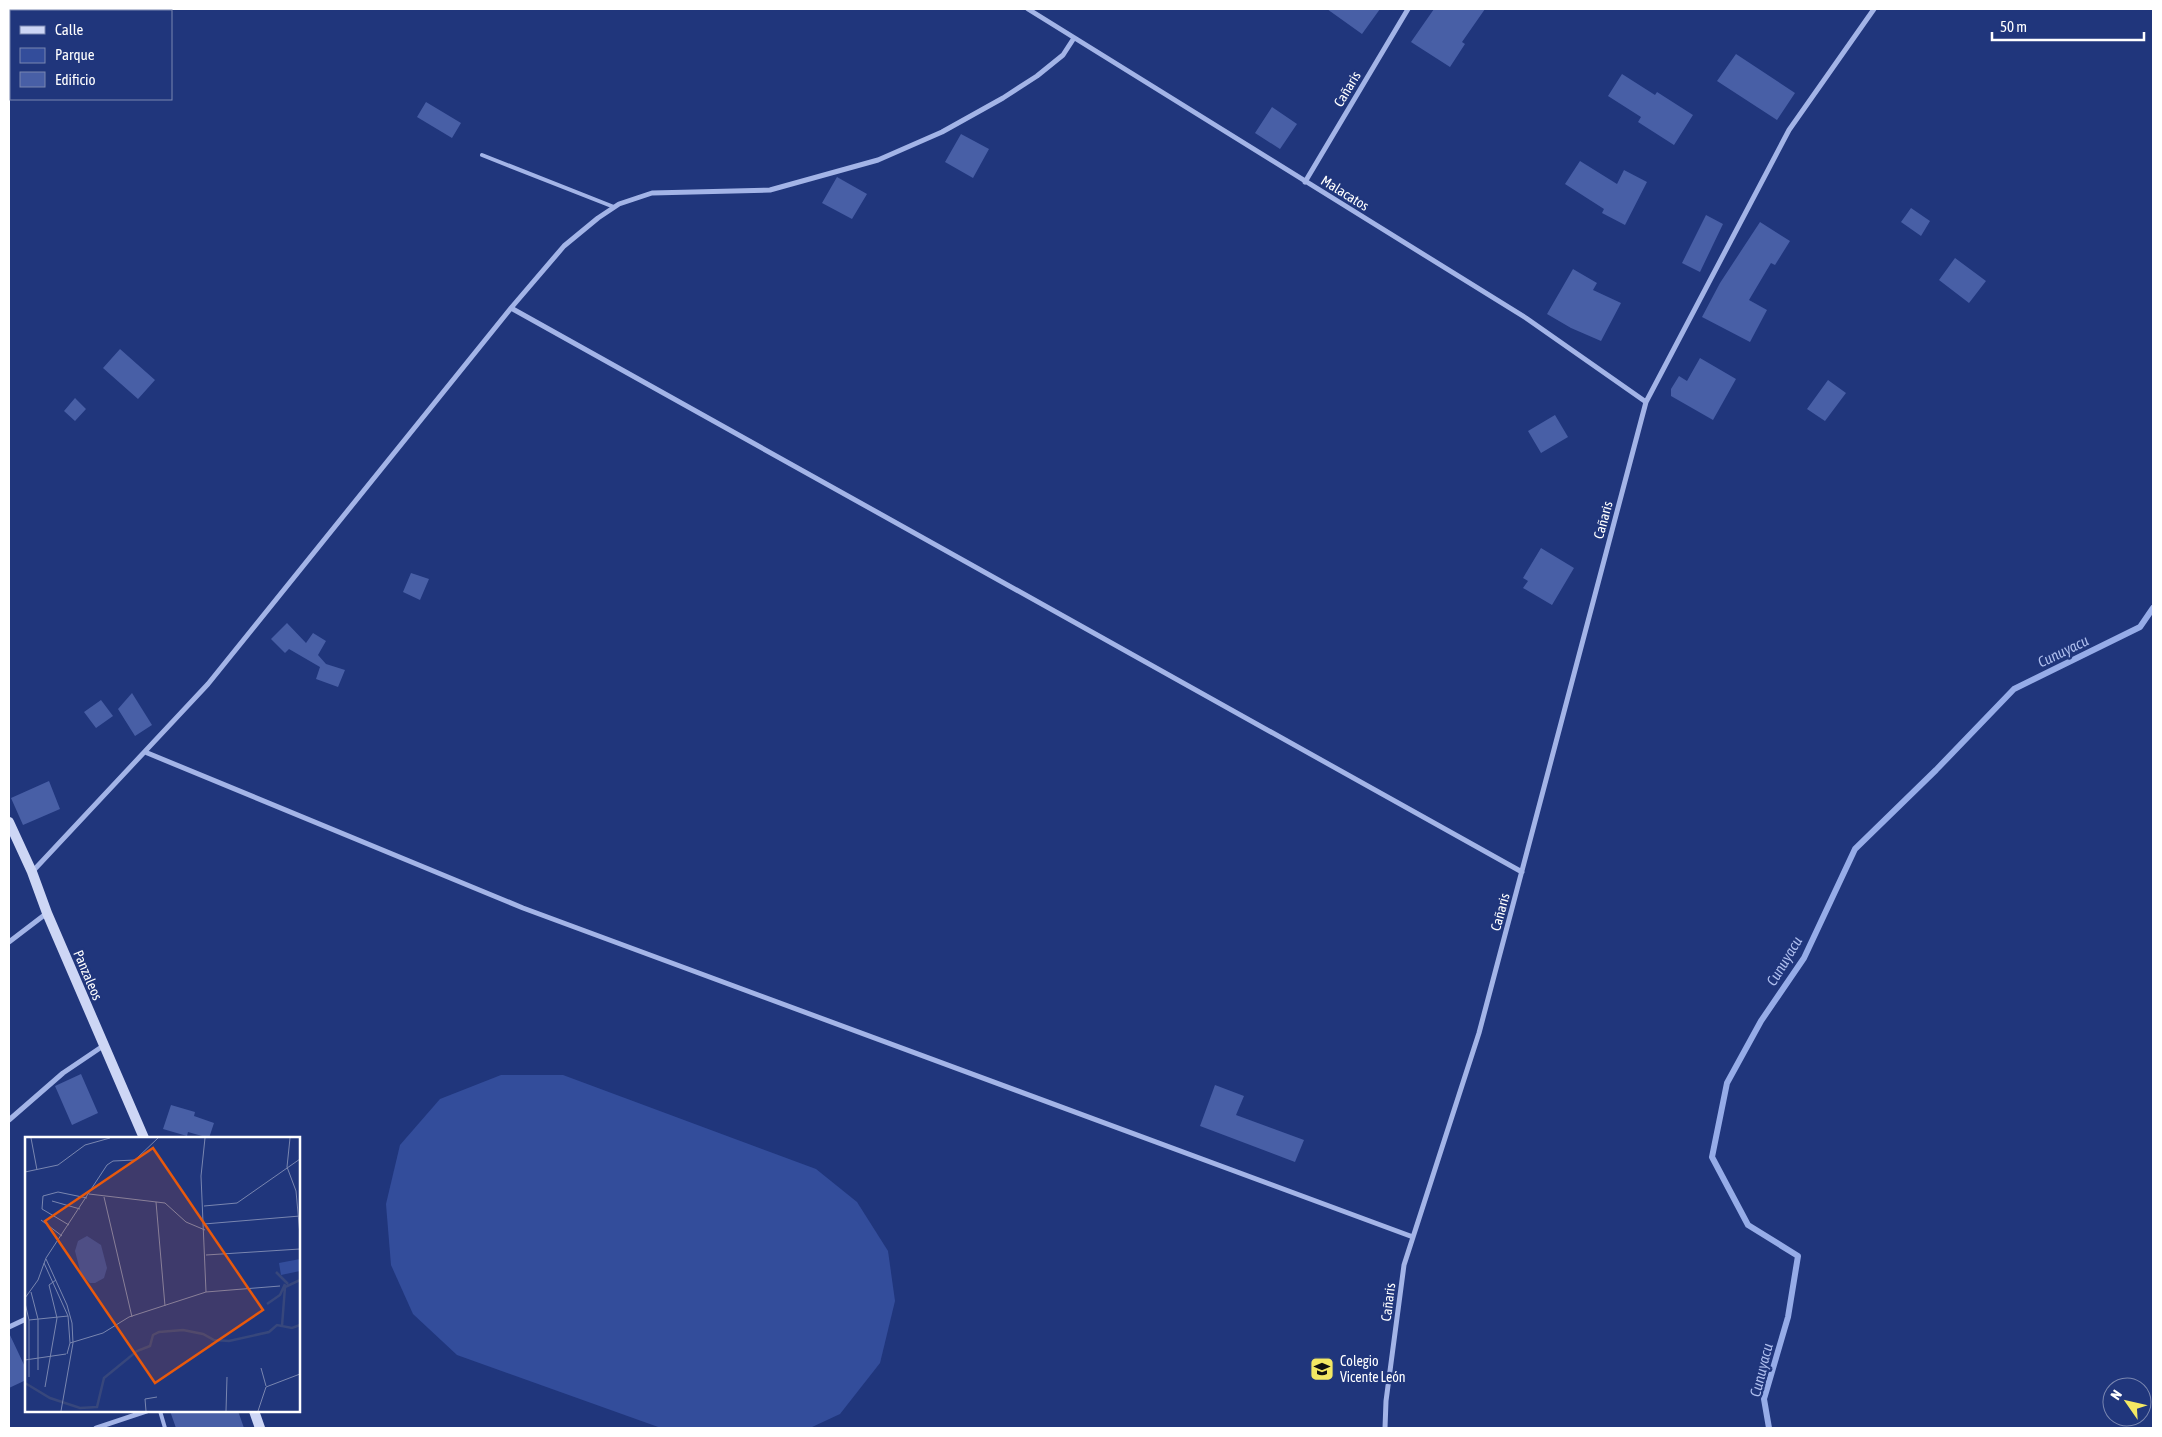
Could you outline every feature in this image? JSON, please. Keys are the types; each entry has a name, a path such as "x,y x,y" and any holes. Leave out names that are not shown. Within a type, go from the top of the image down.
{"street":[{"name":"Malacatos","path":"1028,9 1526,318 1646,402"},
{"name":"Cañaris","path":"1305,182 1408,9"},
{"name":"Cañaris","path":"1385,1428 1386,1401 1404,1265 1479,1034 1646,402 1789,130 1874,9"},
{"path":"32,872 208,684 511,308 564,246 578,233 614,207 652,193 770,190 878,160 942,132 1003,98 1038,76 1063,55 1074,38"},
{"path":"511,308 1522,872"},
{"path":"145,752 522,908 1413,1237"},
{"name":"Panzaleos","path":"9,822 32,872 102,1046 144,1137"},
{"path":"9,942 47,913"},
{"path":"9,1120 63,1072 102,1046"},
{"path":"9,1327 25,1319"},
{"path":"96,1428 144,1412"},
{"path":"254,1412 260,1428"}],"lane":[{"path":"482,155 614,207"},
{"path":"160,1412 165,1428"}],"green space":[{"path":"501,1075 563,1075 816,1169 857,1202 888,1251 895,1301 880,1363 840,1414 810,1428 661,1428 457,1355 413,1314 391,1265 386,1204 400,1145 440,1099"}],"building":[{"path":"1327,9 1380,9 1362,34"},
{"path":"1434,9 1485,9 1462,42 1465,44 1450,67 1411,42"},
{"path":"1736,54 1795,93 1777,120 1717,81"},
{"path":"1622,74 1655,95 1657,92 1693,115 1674,145 1638,122 1641,117 1608,96"},
{"path":"426,102 461,123 452,138 417,117"},
{"path":"1272,107 1297,124 1280,149 1255,133"},
{"path":"961,134 989,149 973,178 945,162"},
{"path":"1580,161 1617,184 1624,170 1647,182 1625,225 1602,213 1604,209 1565,184"},
{"path":"837,177 867,194 852,219 822,203"},
{"path":"1911,208 1930,221 1921,236 1901,222"},
{"path":"1706,215 1723,224 1700,272 1682,263"},
{"path":"1760,222 1790,241 1775,265 1771,263 1749,300 1767,310 1750,342 1702,317 1720,283"},
{"path":"1955,258 1986,281 1969,303 1939,280"},
{"path":"1573,269 1597,283 1593,290 1621,303 1601,341 1571,328 1547,314"},
{"path":"120,349 155,380 138,399 103,368"},
{"path":"1700,358 1736,379 1713,420 1671,396 1671,389 1679,376 1687,381"},
{"path":"1828,380 1846,393 1825,421 1807,409"},
{"path":"75,398 86,409 75,421 64,411"},
{"path":"1555,415 1568,437 1541,453 1528,431"},
{"path":"1541,548 1574,568 1552,605 1523,588 1528,581 1523,578"},
{"path":"411,573 429,579 420,600 403,592"},
{"path":"287,623 306,643 313,633 326,641 318,655 326,664 345,670 338,687 316,679 320,667 289,649 285,653 271,639"},
{"path":"132,693 152,725 135,736 118,709"},
{"path":"101,700 113,716 96,728 84,712"},
{"path":"49,781 60,809 23,825 11,798"},
{"path":"81,1074 98,1113 72,1125 55,1086"},
{"path":"1215,1085 1244,1096 1236,1115 1304,1140 1295,1162 1200,1126"},
{"path":"171,1105 195,1112 194,1116 214,1123 209,1137 188,1132 187,1136 163,1129"},
{"path":"9,1333 25,1367 25,1380 9,1388"},
{"path":"170,1412 238,1412 244,1428 176,1428"}],"waterway":[{"name":"Cunuyacu","path":"1769,1428 1764,1399 1788,1317 1798,1256 1748,1225 1712,1157 1727,1083 1761,1021 1804,958 1855,849 1936,770 2014,689 2140,627 2153,608"}],"place":[{"name":"Colegio Vicente León","path":"1322,1369"}]}
